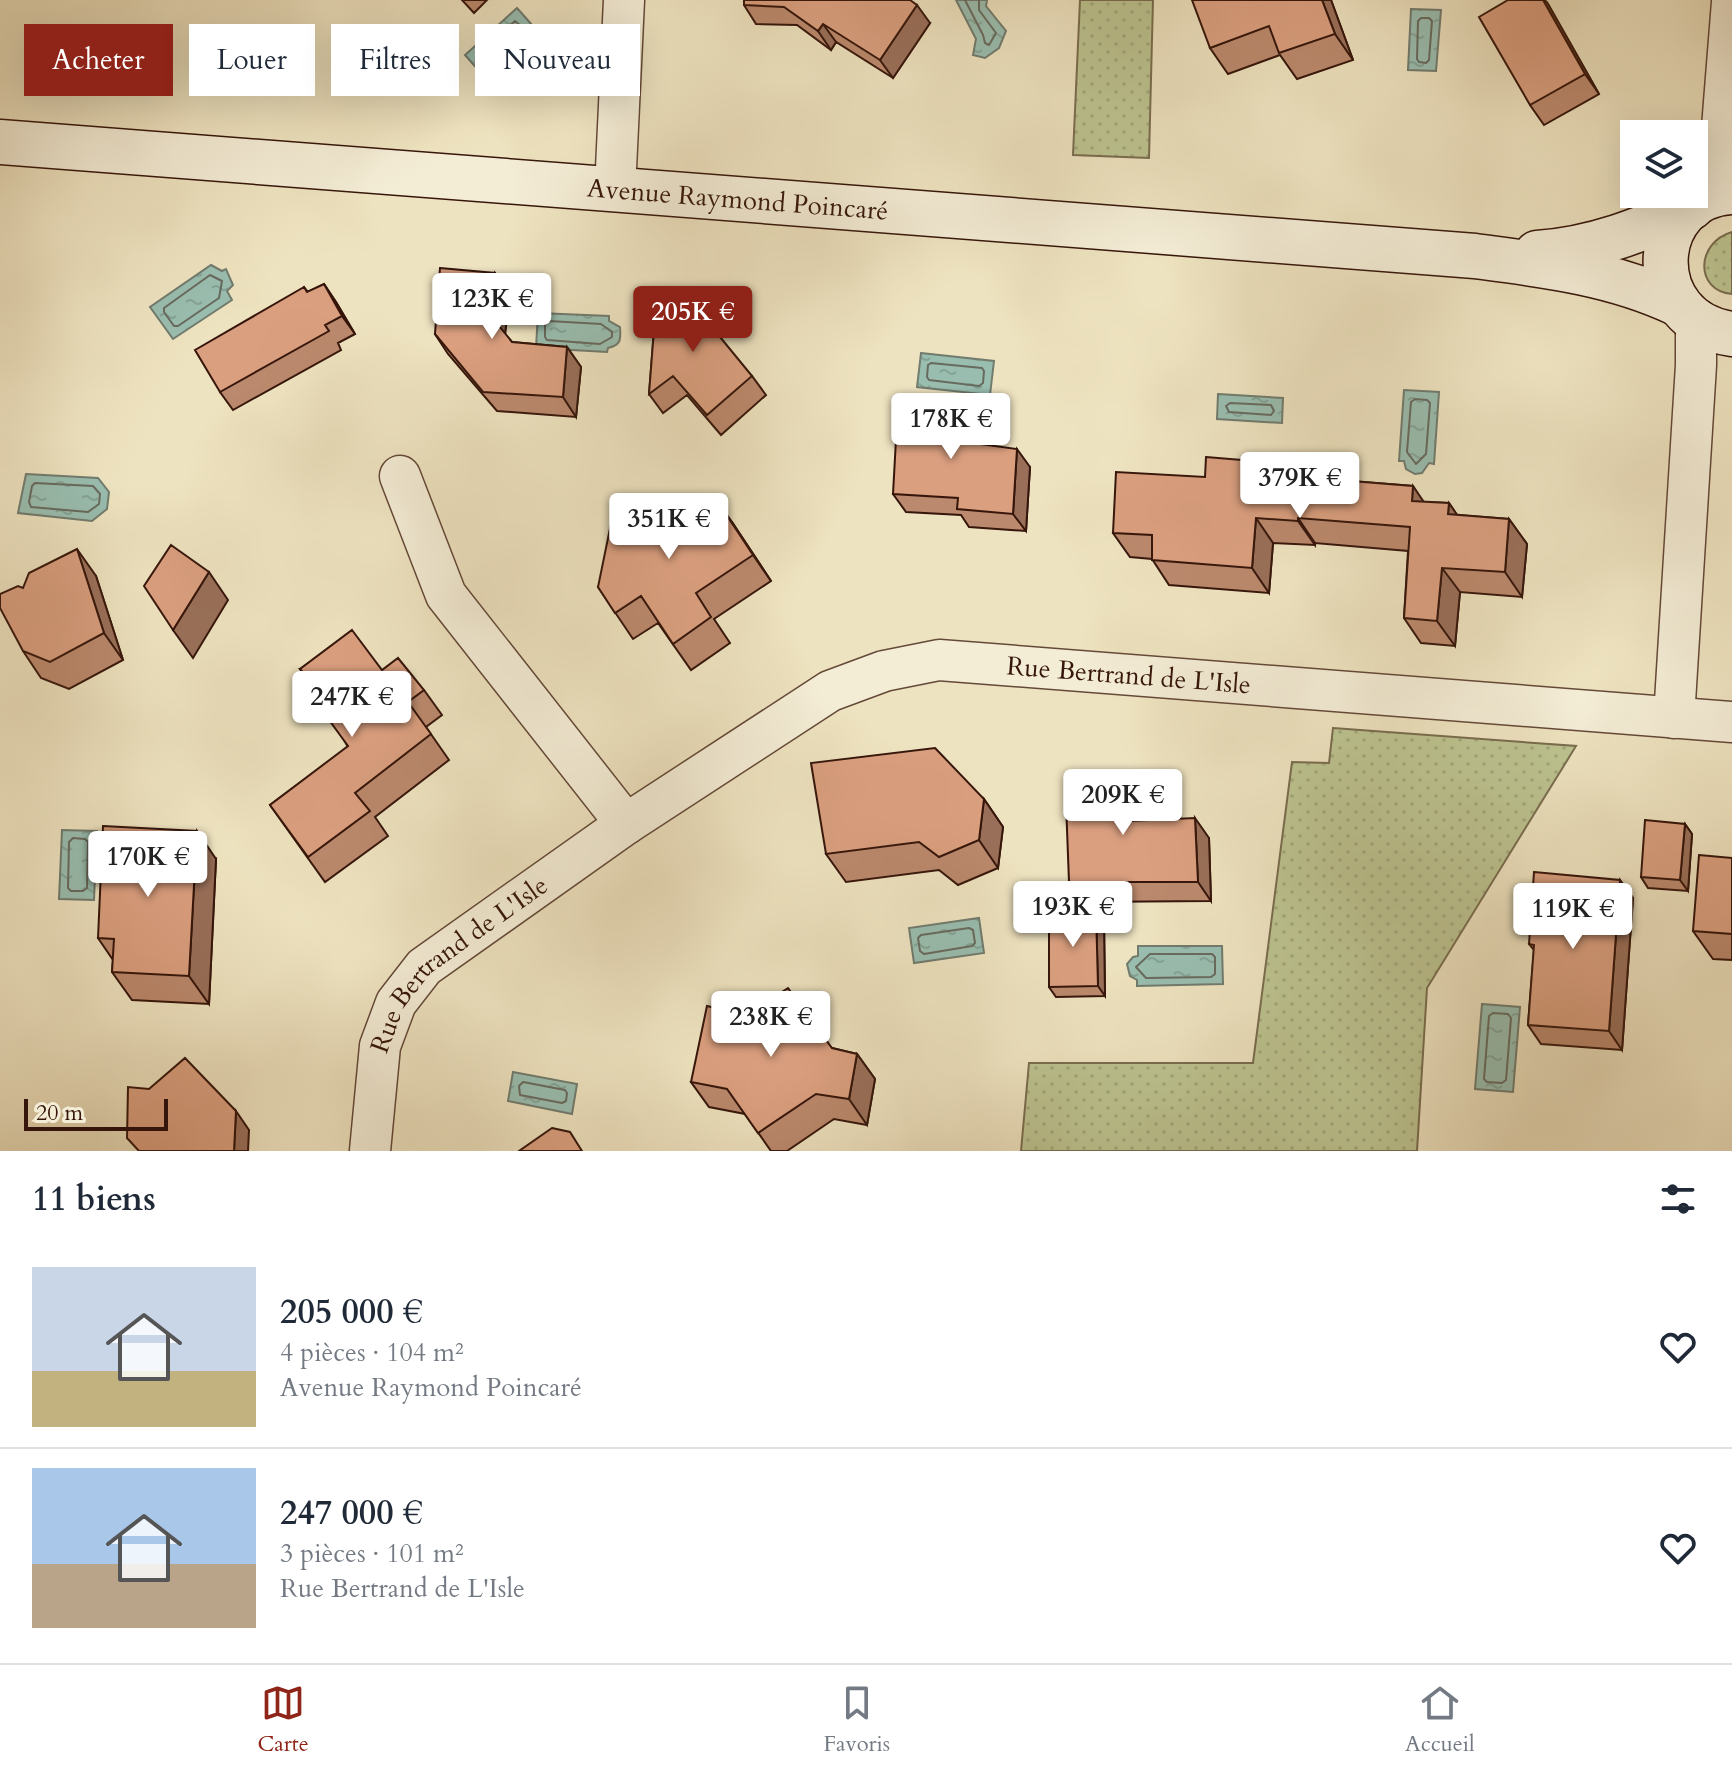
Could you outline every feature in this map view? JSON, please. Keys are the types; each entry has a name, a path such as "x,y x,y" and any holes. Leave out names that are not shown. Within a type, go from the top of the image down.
{"main road":[{"name":"Avenue Raymond Poincaré","path":"0,142 1475,256 1544,265 1642,287 1701,320"},
{"name":"Avenue Raymond Poincaré","path":"1475,256 1546,252 1589,245 1632,234 1712,199"},
{"path":"1701,320 1666,279 1665,252 1674,227 1712,199"}],"street":[{"path":"615,190 624,0"},
{"path":"1712,199 1721,140 1732,2"},
{"path":"1674,718 1701,320"},
{"path":"400,476 446,595 626,824"},
{"name":"Rue Bertrand de L'Isle","path":"370,1151 380,1046 396,1003 424,967 626,824 830,691 884,671 939,660 1732,722"}],"green space":[{"path":"1080,0 1153,0 1149,158 1073,155"},
{"path":"1732,232 1732,294 1711,285 1704,266 1711,246"},
{"path":"1333,728 1576,746 1427,988 1417,1151 1021,1151 1029,1063 1253,1063 1292,762 1329,763"}],"water":[{"path":"956,0 987,0 986,6 1006,31 999,48 985,58 973,55 976,39"},
{"path":"517,8 531,24 499,24"},
{"path":"1411,9 1441,10 1436,71 1408,70"},
{"path":"475,46 475,66 465,55"},
{"path":"211,265 222,271 226,269 233,285 227,291 232,300 173,339 150,307"},
{"path":"538,313 609,316 609,321 620,327 619,341 607,352 536,348"},
{"path":"921,353 994,361 990,395 917,387"},
{"path":"1404,390 1439,392 1434,464 1429,463 1422,473 1415,474 1406,469 1404,461 1399,461"},
{"path":"1218,394 1283,398 1282,423 1217,419"},
{"path":"26,474 98,478 109,492 107,509 92,521 18,513"},
{"path":"62,830 97,831 94,900 59,899"},
{"path":"979,918 984,953 914,963 909,928"},
{"path":"1138,946 1222,946 1223,984 1137,986 1137,980 1130,976 1127,964 1138,956"},
{"path":"1482,1004 1520,1007 1513,1092 1475,1089"},
{"path":"513,1072 577,1084 572,1114 508,1101"}],"building":[{"path":"744,0 910,0 917,5 880,60 823,24 818,31 784,7 744,5"},
{"path":"1192,0 1322,0 1335,34 1279,53 1269,26 1210,48"},
{"path":"1508,0 1543,0 1585,74 1530,105 1479,17"},
{"path":"440,268 495,273 491,316 512,342 567,347 563,397 483,392 435,334"},
{"path":"324,284 342,316 325,325 329,331 220,392 195,350 304,287 307,292"},
{"path":"657,291 684,293 752,376 707,415 673,376 649,394"},
{"path":"898,403 969,410 965,442 1017,449 1013,514 957,509 958,498 893,494"},
{"path":"1206,457 1303,465 1302,477 1413,486 1412,501 1449,503 1448,514 1509,519 1505,572 1442,568 1437,621 1404,618 1410,527 1298,518 1298,521 1256,518 1252,568 1152,560 1152,535 1113,533 1116,472 1205,477"},
{"path":"714,496 753,555 696,593 711,617 673,644 641,596 615,613 598,587 616,499 663,507 675,523"},
{"path":"171,545 209,572 173,630 144,586"},
{"path":"77,549 104,633 50,662 23,651 0,608 0,594 18,586 23,588 29,573"},
{"path":"352,630 382,670 398,658 424,690 408,702 431,734 355,793 370,811 308,857 270,805 348,746 316,702 323,697 300,669"},
{"path":"935,748 984,799 979,840 939,857 919,842 826,854 811,763"},
{"path":"1126,775 1127,821 1195,818 1198,882 1069,882 1065,776"},
{"path":"1645,820 1685,824 1680,880 1641,877"},
{"path":"103,826 197,831 189,976 112,972 114,939 98,938"},
{"path":"1699,855 1732,858 1732,934 1693,931"},
{"path":"1534,872 1620,880 1609,1031 1528,1025 1534,945 1529,944"},
{"path":"1049,911 1096,911 1098,986 1049,987"},
{"path":"788,988 832,1048 857,1054 849,1099 816,1094 758,1133 727,1089 691,1082 707,1006 746,1015"},
{"path":"185,1058 236,1111 234,1151 139,1151 127,1138 128,1087 149,1089"},
{"path":"552,1128 570,1132 582,1151 519,1151"}]}
